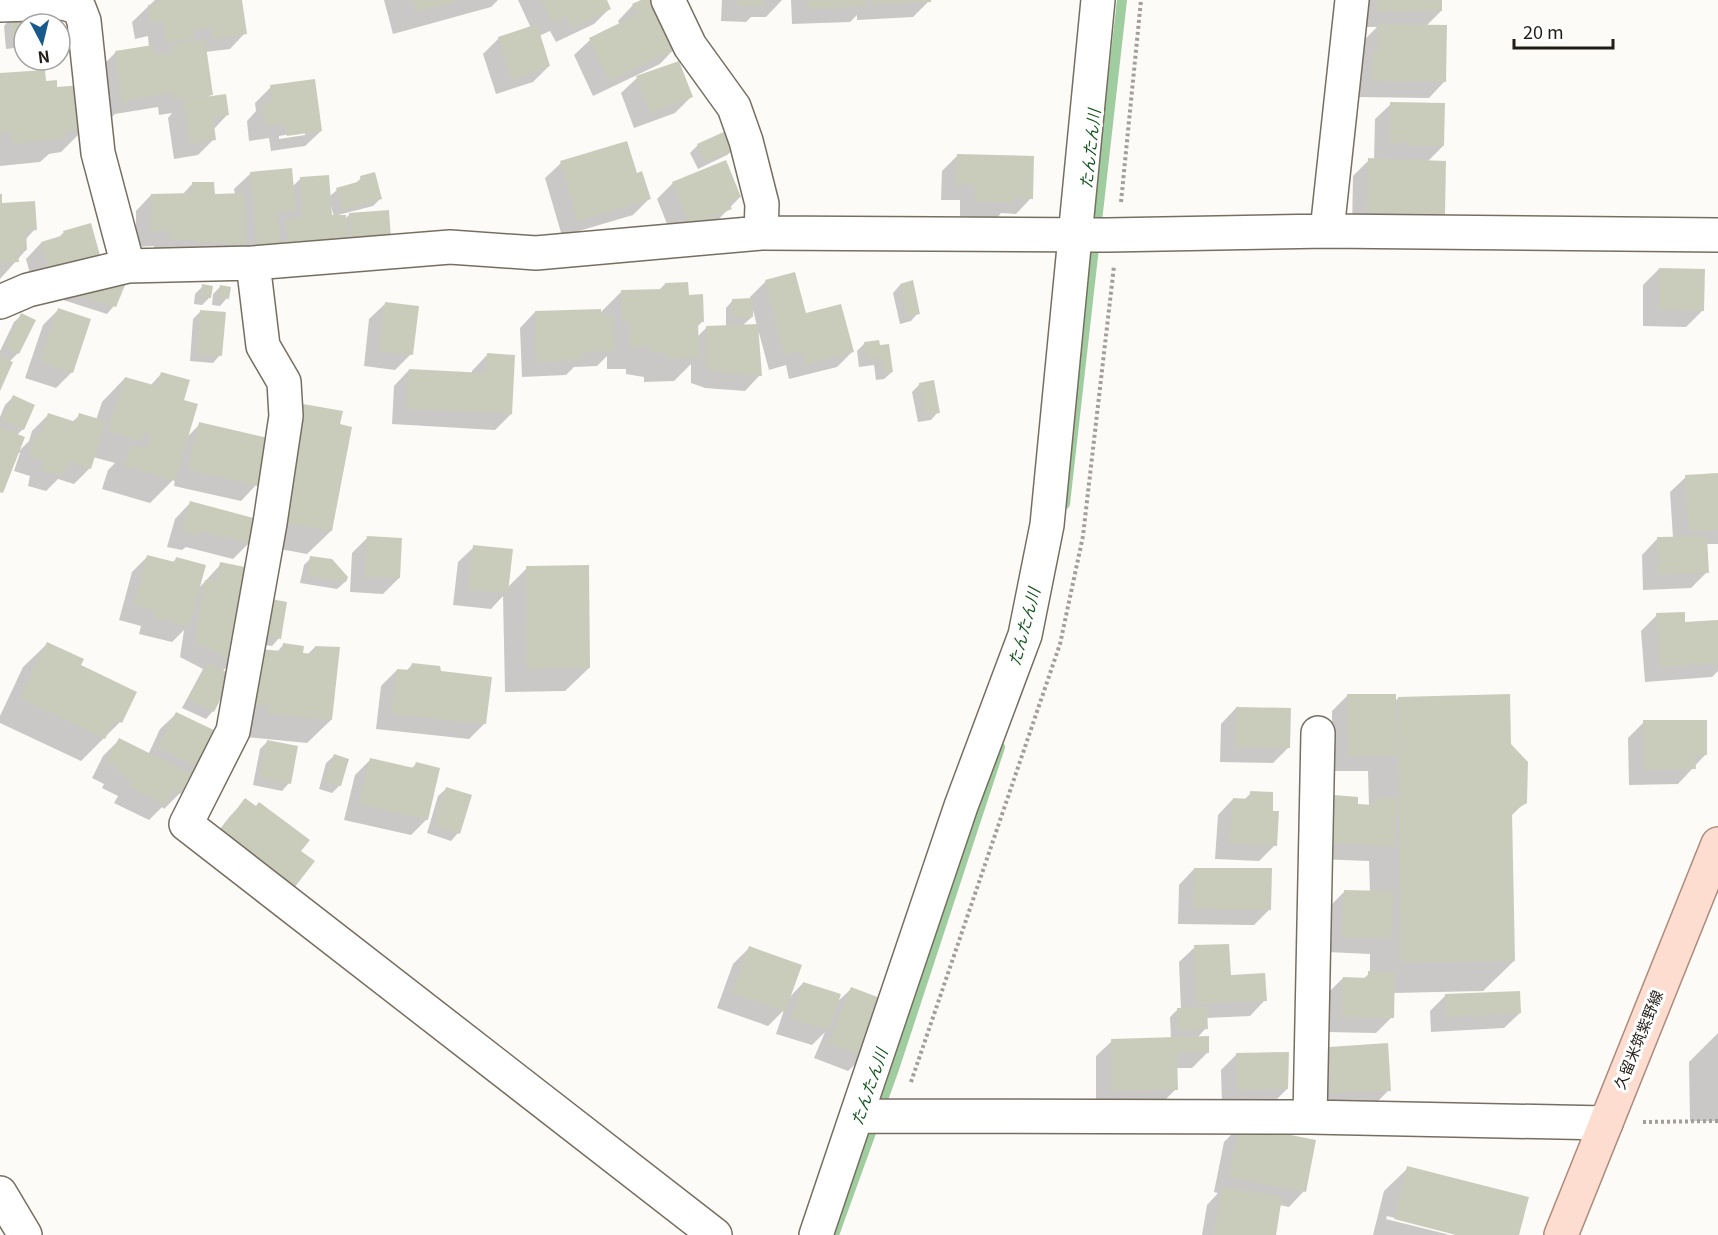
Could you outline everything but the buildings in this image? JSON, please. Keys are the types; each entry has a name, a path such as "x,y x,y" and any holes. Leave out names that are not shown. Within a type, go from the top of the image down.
{"main road":[{"name":"久留米筑紫野線","path":"1561,1235 1718,844"}],"street":[{"path":"668,0 690,46 734,107 746,141 762,204 761,233"},
{"path":"816,1235 872,1116 961,806 1025,635 1047,525 1090,235 1098,0"},
{"path":"1327,231 1352,0"},
{"path":"0,5 64,3 79,8 84,21 98,153 128,266"},
{"path":"0,302 27,290 128,266 253,263 450,247 536,254 761,233 1090,235 1327,231 1718,235"},
{"path":"253,263 263,346 284,382 286,416 270,523 232,731 186,824 715,1235"},
{"path":"1310,1117 1318,733"},
{"path":"872,1116 1310,1117 1606,1123"},
{"path":"0,1193 25,1235"}],"path":[{"path":"1606,1123 1718,1121"}],"waterway":[{"name":"たんたん川","path":"1065,504 1122,0"},
{"name":"たんたん川","path":"834,1235 894,1069 1000,747"}]}
